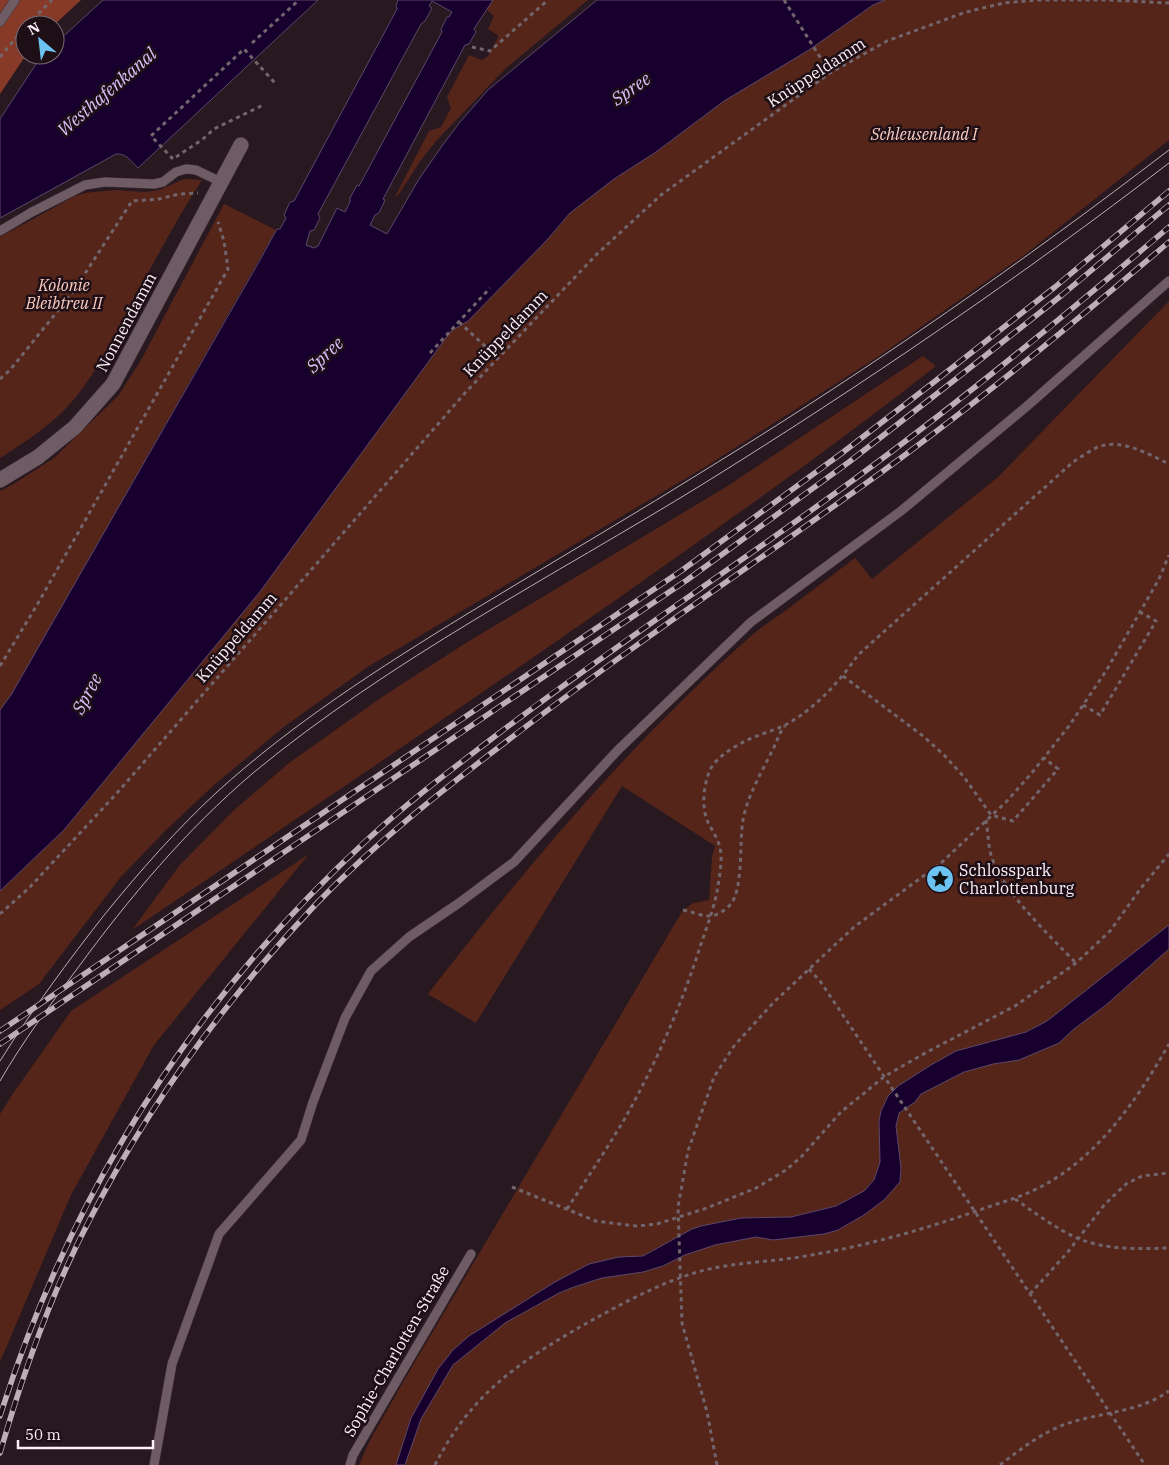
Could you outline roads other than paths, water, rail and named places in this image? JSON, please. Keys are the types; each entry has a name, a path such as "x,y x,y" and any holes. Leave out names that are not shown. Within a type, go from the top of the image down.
{"street":[{"name":"Nonnendamm","path":"0,480 38,457 75,427 113,384 208,206 216,180 241,144"}],"lane":[{"path":"0,22 15,0"},
{"path":"0,231 85,185 105,182 154,184 163,182 176,172 186,169 196,170 216,180"},
{"path":"154,1465 172,1364 219,1234 301,1140 313,1102 345,1018 371,971 408,937 459,903 514,862 618,750 751,622 901,511 1026,407 1169,281"},
{"name":"Sophie-Charlotten-Straße","path":"350,1465 358,1447 471,1254"}],"water":[{"name":"Westhafenkanal","path":"103,0 318,0 138,168 126,156 116,154 0,218 0,119 35,65 65,65 65,35"},
{"name":"Spree","path":"398,0 493,0 474,29 476,32 469,44 465,45 383,199 385,200 379,213 375,215 370,225 387,234 419,179 442,146 488,90 597,0 885,0 873,5 809,50 724,101 656,152 614,179 570,213 547,240 468,321 451,331 259,593 64,830 0,891 0,710 11,695 277,229 280,229 286,218 284,215 290,202 294,201 397,9","holes":["432,1 452,12 447,17 441,29 442,32 359,186 357,185 350,198 345,212 337,208 318,246 314,248 306,245 310,231 314,230 320,218 318,214 421,24 425,21 432,8 429,6"]},
{"path":"1169,925 1169,949 1106,1005 1059,1043 1019,1060 993,1064 964,1072 921,1094 915,1102 899,1113 896,1126 901,1168 900,1182 884,1200 864,1215 838,1230 824,1234 773,1240 756,1237 715,1245 685,1255 663,1266 643,1272 602,1278 559,1293 505,1323 453,1365 421,1419 405,1465 396,1465 411,1418 438,1369 453,1350 469,1336 555,1282 589,1264 619,1257 643,1256 701,1226 741,1218 791,1217 836,1206 864,1191 874,1180 880,1162 879,1121 881,1111 888,1096 898,1086 956,1051 1026,1032 1047,1021"}],"tram line":[{"path":"0,1061 64,968 105,914 145,867 187,821 217,792 276,743 338,697 402,655 776,426 834,388 948,312 1169,150"},
{"path":"0,1081 47,1010 117,916 182,841 253,773 360,693 416,656 703,484 882,369 1056,248 1169,163"}],"railway":[{"path":"0,1031 681,571 842,453 934,382 1055,287 1169,191"},
{"path":"0,1044 687,580 849,462 952,382 1062,295 1169,205"},
{"path":"0,1416 29,1333 63,1253 102,1176 146,1103 194,1032 248,965 305,900 383,825 446,774 583,671 811,511 936,418 1015,356 1169,227"},
{"path":"0,1453 28,1363 50,1304 76,1247 113,1176 164,1094 221,1015 251,977 316,904 384,840 482,760 595,675 904,456 1057,336 1169,242"}],"place":[{"name":"Schlosspark Charlottenburg","path":"940,879"}],"park label":[{"name":"Schleusenland I","path":"924,134"},
{"name":"Kolonie Bleibtreu II","path":"64,294"}]}
